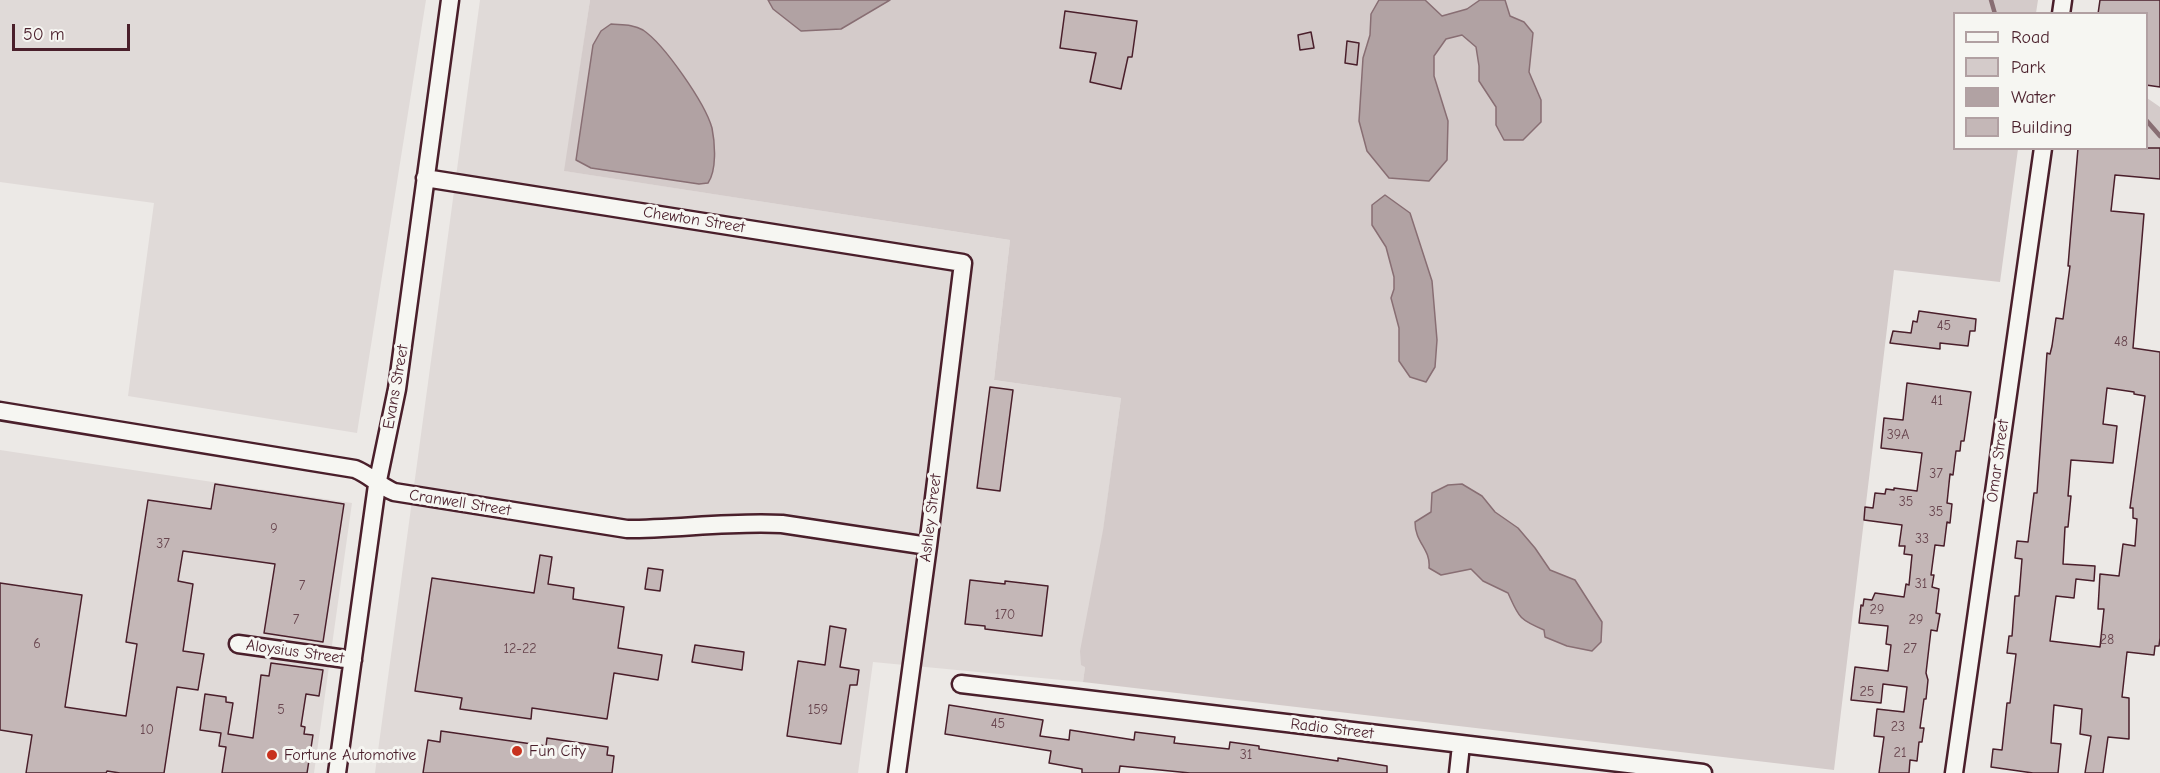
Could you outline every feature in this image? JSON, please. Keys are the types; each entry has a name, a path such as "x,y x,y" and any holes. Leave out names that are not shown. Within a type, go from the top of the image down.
{"street":[{"name":"Evans Street","path":"337,773 377,485 397,389 450,0"},
{"name":"Omar Street","path":"1954,773 2043,150"},
{"name":"Chewton Street","path":"426,178 963,263"},
{"name":"Ashley Street","path":"897,773 963,263"},
{"name":"Cranwell Street","path":"0,411 355,470 367,474 377,485 394,492 627,529 773,523 928,546"},
{"name":"Aloysius Street","path":"238,644 353,660"},
{"name":"Radio Street","path":"961,684 1704,773"},
{"path":"1458,773 1461,745"}],"shaded area":[{"path":"0,0 426,0 357,433 128,396 154,203 0,182"},
{"path":"480,0 590,0 565,171 1010,240 994,380 1121,398 1083,682 873,662 858,773 375,773"},
{"path":"0,450 352,503 314,773 0,773"}],"green space":[{"path":"590,0 2038,0 2036,12 1953,12 1953,150 2018,150 2000,282 1894,270 1834,770 1083,682 1085,667 1081,665 1080,651 1103,530 1121,398 994,380 1010,240 564,171"},
{"path":"2148,99 2160,107 2160,173 2147,150"}],"water":[{"path":"768,0 890,0 841,29 801,31 773,9"},
{"path":"1379,0 1425,0 1442,16 1467,9 1480,0 1505,0 1510,16 1524,22 1533,33 1529,72 1541,100 1541,122 1523,140 1504,140 1496,125 1496,107 1479,81 1476,47 1462,35 1446,39 1434,56 1434,76 1448,121 1447,160 1429,181 1389,178 1367,151 1359,121 1363,58 1370,35 1371,14"},
{"path":"611,24 639,28 652,37 693,90 708,117 713,134 714,164 708,183 699,184 591,168 576,160 593,45 601,31"},
{"path":"1385,195 1410,213 1432,281 1437,340 1435,367 1426,382 1410,377 1399,361 1399,328 1391,298 1394,277 1386,247 1372,225 1372,205"},
{"path":"1462,484 1482,496 1495,512 1518,528 1550,570 1575,580 1602,622 1601,642 1592,651 1567,646 1545,637 1544,630 1520,616 1508,593 1483,581 1471,569 1441,575 1429,568 1428,556 1417,535 1415,522 1431,512 1432,493 1448,485"}],"building":[{"path":"2100,0 2160,0 2160,87 2148,85 2148,12 2098,12"},
{"path":"1065,11 1137,21 1132,57 1128,57 1121,89 1090,82 1096,53 1060,48"},
{"path":"1311,32 1314,48 1300,50 1298,35"},
{"path":"1347,41 1359,43 1357,65 1345,63"},
{"path":"2160,148 2160,179 2115,175 2111,211 2144,214 2133,348 2160,352 2159,646 2155,646 2154,655 2127,652 2122,697 2129,698 2129,739 2108,737 2103,773 2085,773 2091,736 2080,734 2082,709 2054,705 2051,743 2061,744 2058,773 2033,773 1991,767 1993,749 2002,750 2007,703 2010,703 2016,654 2007,653 2009,636 2012,636 2015,596 2019,596 2022,559 2015,558 2017,541 2028,542 2034,493 2037,493 2047,353 2050,354 2056,318 2063,319 2070,266 2068,266 2078,150","holes":["2107,388 2134,392 2134,394 2145,396 2130,508 2133,508 2133,518 2137,519 2135,546 2123,544 2119,576 2100,574 2098,609 2104,609 2100,647 2050,641 2056,596 2074,598 2076,579 2094,581 2095,566 2063,564 2065,527 2068,527 2071,496 2068,496 2071,460 2113,463 2117,426 2103,424"]},
{"path":"1919,311 1976,319 1975,331 1970,331 1968,346 1940,343 1940,349 1890,343 1893,331 1911,333 1913,321 1917,322"},
{"path":"1907,383 1971,392 1964,441 1961,441 1960,451 1956,451 1953,475 1950,474 1947,503 1952,504 1950,523 1947,522 1944,546 1935,545 1931,575 1934,575 1932,587 1939,589 1936,613 1940,614 1937,631 1931,630 1926,673 1928,680 1926,699 1924,699 1920,728 1924,728 1922,742 1919,742 1917,761 1910,760 1909,773 1879,773 1884,737 1874,736 1877,709 1904,712 1907,687 1883,684 1881,703 1851,700 1855,667 1888,671 1891,645 1886,644 1888,626 1859,623 1864,599 1872,600 1875,593 1904,597 1906,584 1909,585 1912,555 1904,554 1905,546 1899,546 1902,525 1864,520 1865,507 1873,508 1875,493 1885,494 1886,489 1894,490 1894,488 1917,491 1922,453 1881,448 1884,418 1903,420"},
{"path":"990,387 1013,390 1000,491 977,488"},
{"path":"215,484 344,504 323,642 264,633 275,564 183,551 178,581 193,584 183,651 204,654 198,690 177,687 164,773 107,771 106,773 26,773 32,735 0,730 0,583 82,595 65,707 126,716 137,644 126,642 148,500 211,509"},
{"path":"540,555 552,557 548,584 574,588 573,599 624,607 618,648 662,655 658,680 614,673 607,719 532,708 531,719 460,709 462,698 415,691 432,578 534,593"},
{"path":"648,568 663,570 660,591 645,589"},
{"path":"970,580 1048,586 1042,636 985,629 985,626 965,624"},
{"path":"830,626 846,629 840,667 859,670 857,685 850,685 841,744 787,736 798,661 825,665"},
{"path":"695,645 744,652 742,670 692,662"},
{"path":"271,663 323,670 319,696 306,694 301,726 305,727 304,734 313,735 307,773 222,773 226,747 219,746 221,733 200,730 205,694 226,697 226,702 233,703 228,734 253,738 261,675 269,676"},
{"path":"949,705 1043,720 1040,736 1069,740 1070,730 1134,740 1135,732 1175,737 1174,743 1229,749 1230,742 1259,746 1259,749 1387,766 1387,773 1190,773 1120,766 1119,773 1082,773 1082,769 1049,763 1051,751 945,734"},
{"name":"Fun City","path":"441,731 546,746 547,738 608,747 607,755 614,756 612,773 423,773 428,740 440,742"}],"waterway":[{"path":"1991,0 1994,12"},
{"path":"2148,122 2160,136"}],"place":[{"name":"Fun City","path":"517,751"},
{"name":"Fortune Automotive","path":"272,755"}]}
